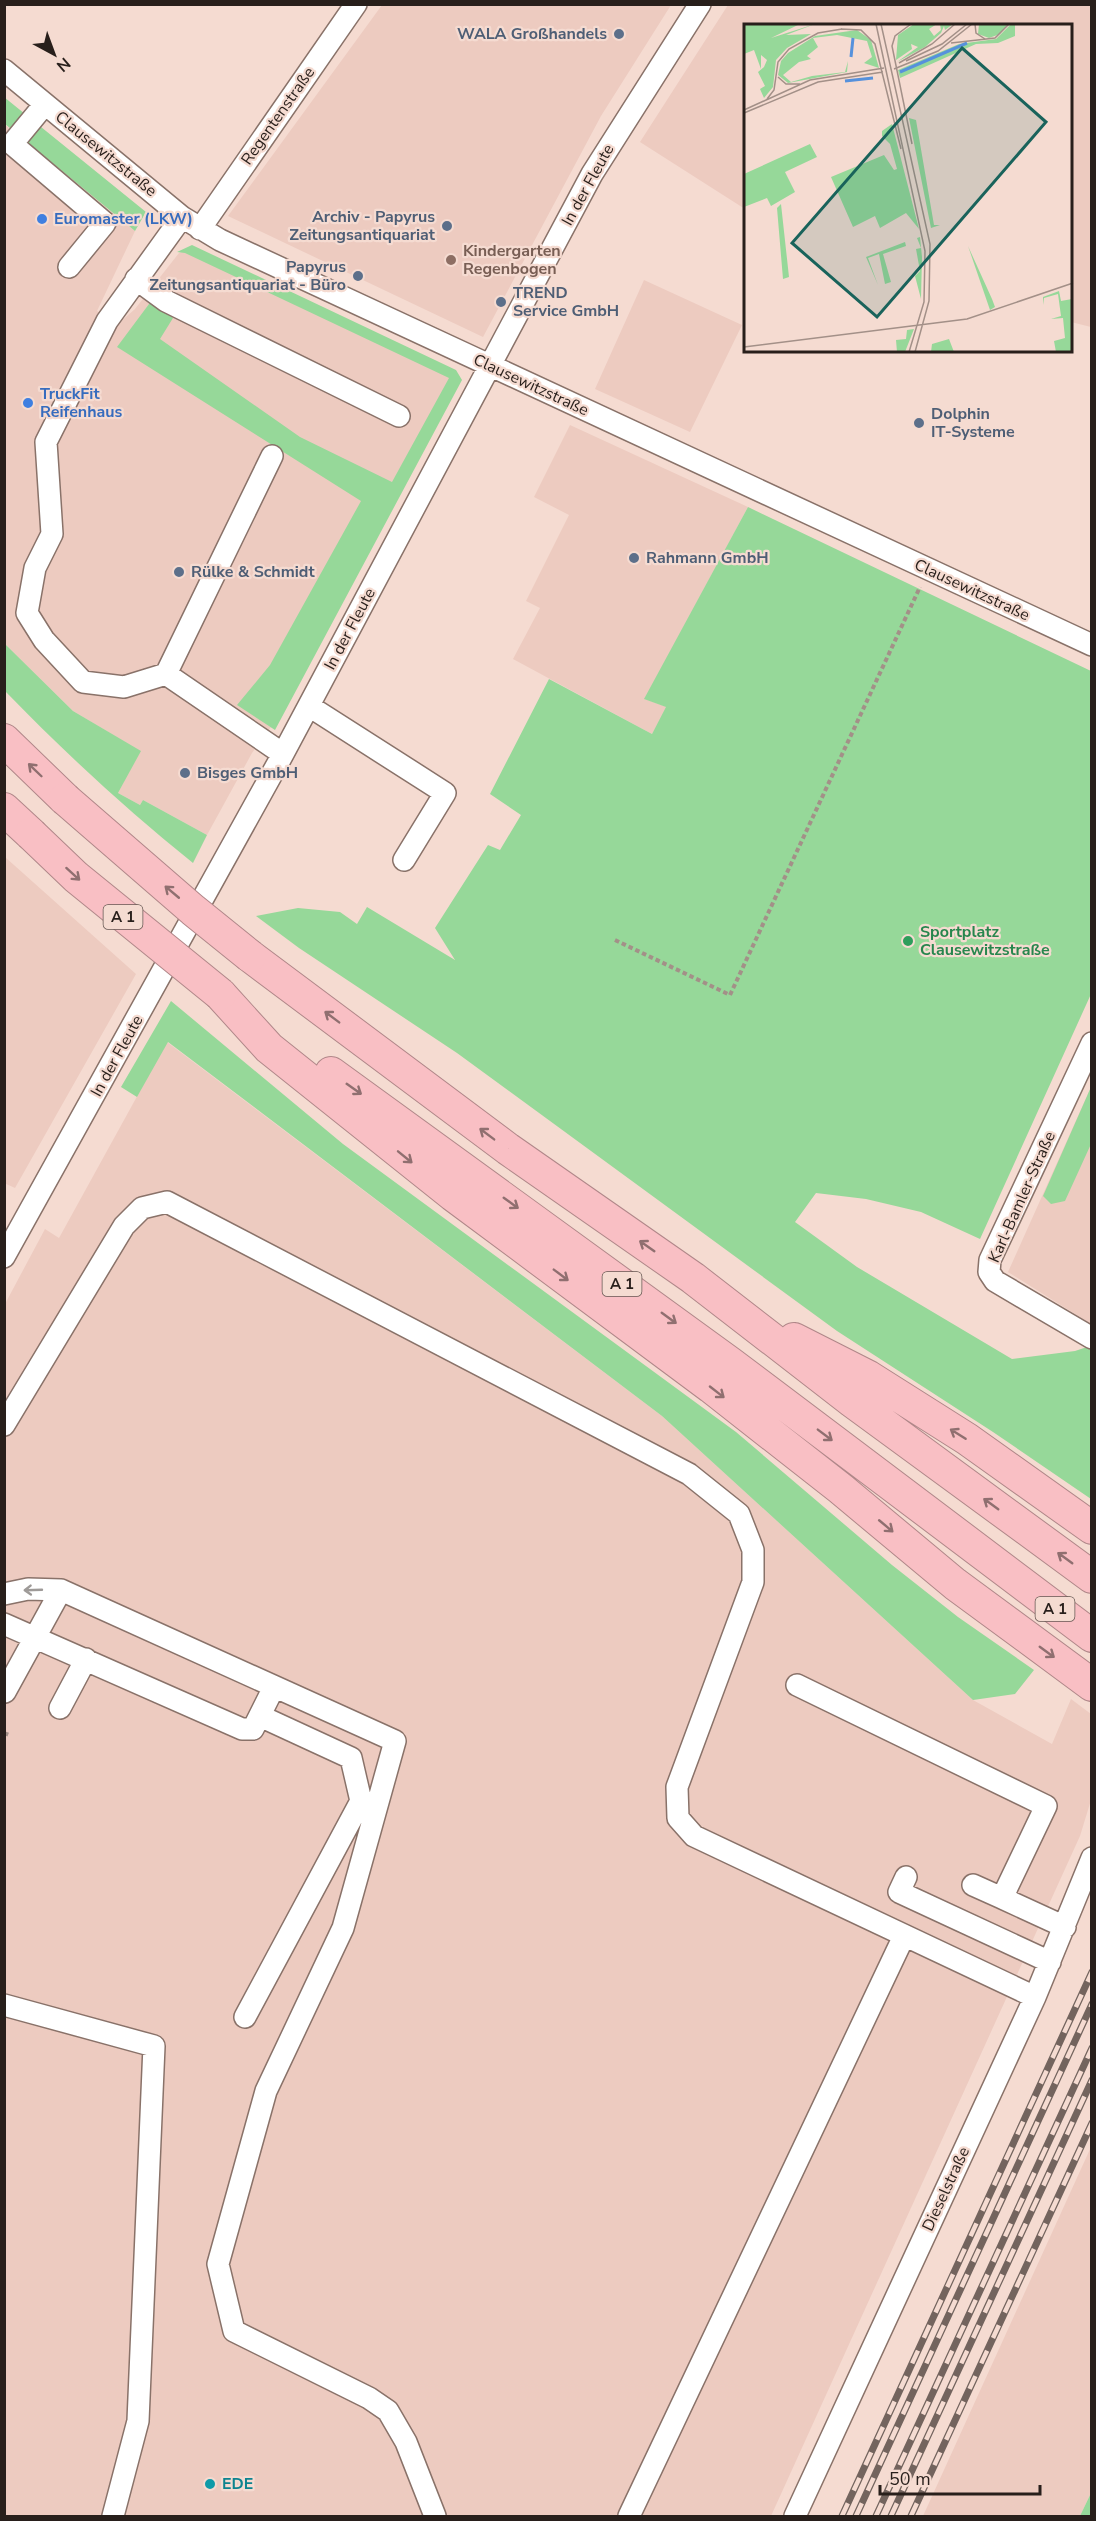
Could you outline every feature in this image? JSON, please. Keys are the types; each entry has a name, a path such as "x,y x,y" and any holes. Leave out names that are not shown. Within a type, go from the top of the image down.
{"highway":[{"name":"A 1","path":"4,740 93,825 250,956 508,1149 729,1304 852,1401 1092,1577"},
{"name":"A 1","path":"4,808 76,876 220,994 720,1356 1092,1636"},
{"path":"220,994 269,1048 453,1195 730,1401 841,1488 955,1584 1092,1685"},
{"name":"A 1","path":"729,1304 869,1377 967,1439 1092,1528"}],"street":[{"name":"Regentenstraße","path":"200,229 356,4"},
{"name":"In der Fleute","path":"4,1257 283,754 592,174 700,4"},
{"name":"Clausewitzstraße","path":"4,70 182,217 200,229 1092,645"},
{"path":"45,104 8,141 105,223 69,267"},
{"path":"182,217 107,321 46,442 52,534 35,568 27,614 44,640 83,682 124,687 166,674 272,456"},
{"path":"136,279 166,302 399,416"},
{"path":"166,674 283,754"},
{"path":"309,706 445,793 404,860"},
{"name":"Karl-Bamler-Straße","path":"1092,1043 990,1260 990,1272 994,1281 1092,1338"},
{"path":"4,1425 124,1226 142,1208 167,1202 689,1474 739,1514 753,1550 753,1582 677,1787 678,1818 694,1836 1035,1997"},
{"path":"4,1594 28,1589 61,1590 395,1741 369,1806 245,2017"},
{"path":"5,1692 61,1590"},
{"path":"4,1624 36,1636 242,1729 253,1729 274,1687"},
{"path":"60,1708 86,1659"},
{"path":"796,1685 1046,1806 1002,1898"},
{"path":"260,1716 351,1758 369,1806 344,1928 266,2091 218,2264 234,2331 369,2398 388,2411 406,2442 435,2517"},
{"path":"351,1758 368,1729"},
{"name":"Dieselstraße","path":"795,2517 1035,1997 1092,1858"},
{"path":"906,1877 899,1892 1050,1962"},
{"path":"973,1885 1065,1927"},
{"path":"628,2517 904,1936"},
{"path":"4,2005 154,2046 138,2421 113,2517"}],"path":[{"path":"615,940 730,995 928,570"}],"shaded area":[{"path":"382,5 671,5 601,116 483,337 228,216"},
{"path":"728,5 1091,5 1091,327 1072,322 1072,24 744,24 744,208 640,142"},
{"path":"4,124 135,231 97,311 118,324 135,309 179,253 187,250 459,377 271,727 252,753 207,835 143,800 140,805 118,793 140,751 73,711 5,644"},
{"path":"644,280 742,325 690,432 595,389"},
{"name":"Rahmann GmbH","path":"570,425 748,507 645,699 667,707 652,734 513,659 540,608 526,601 569,515 534,497"},
{"path":"5,857 136,974 15,1188 4,1183"},
{"path":"167,1042 662,1416 973,1700 1052,1744 1071,1699 1091,1714 1091,1800 1080,1836 771,2516 5,2516 5,1304 45,1229 59,1238"},
{"path":"1091,1087 1091,1324 1008,1272"},
{"path":"1091,2147 1091,2493 1080,2516 923,2516"}],"green space":[{"path":"4,97 146,212 135,231 5,124"},
{"path":"192,245 456,370 462,380 275,730 237,705 270,665 361,501 117,347 152,300 173,318 160,339 300,437 392,482 449,378 185,253 177,252"},
{"path":"748,507 1091,671 1091,994 980,1239 921,1212 866,1199 816,1193 795,1222 857,1267 1012,1359 1075,1351 1087,1347 1091,1350 1091,1499 993,1432 837,1331 457,1053 299,948 256,916 298,908 340,912 357,924 367,907 455,960 435,928 488,845 500,850 521,815 490,794 549,679 652,734 666,707 644,699"},
{"path":"5,644 73,711 141,751 118,793 140,805 143,800 207,835 193,863 96,780 5,691"},
{"path":"171,1001 343,1144 736,1432 892,1565 958,1617 1034,1670 1015,1694 973,1700 662,1416 168,1042 137,1097 121,1087"},
{"path":"1091,1087 1091,1144 1065,1201 1051,1204 1043,1196"},
{"path":"1091,2493 1091,2516 1080,2516"}],"railway":[{"path":"842,2516 1092,1972"},
{"path":"856,2516 1092,2004"},
{"path":"876,2516 1092,2048"},
{"path":"891,2516 1092,2080"},
{"path":"911,2516 1092,2123"}],"place":[{"name":"WALA Großhandels","path":"619,34"},
{"name":"Euromaster (LKW)","path":"42,219"},
{"name":"Archiv - Papyrus Zeitungsantiquariat","path":"447,226"},
{"name":"Kindergarten Regenbogen","path":"451,260"},
{"name":"Papyrus Zeitungsantiquariat - Büro","path":"358,276"},
{"name":"TREND Service GmbH","path":"501,302"},
{"name":"TruckFit Reifenhaus","path":"28,403"},
{"name":"Dolphin IT-Systeme","path":"919,423"},
{"name":"Rahmann GmbH","path":"634,558"},
{"name":"Rülke & Schmidt","path":"179,572"},
{"name":"Bisges GmbH","path":"185,773"},
{"name":"Sportplatz Clausewitzstraße","path":"908,941"},
{"name":"EDE","path":"210,2484"}]}
